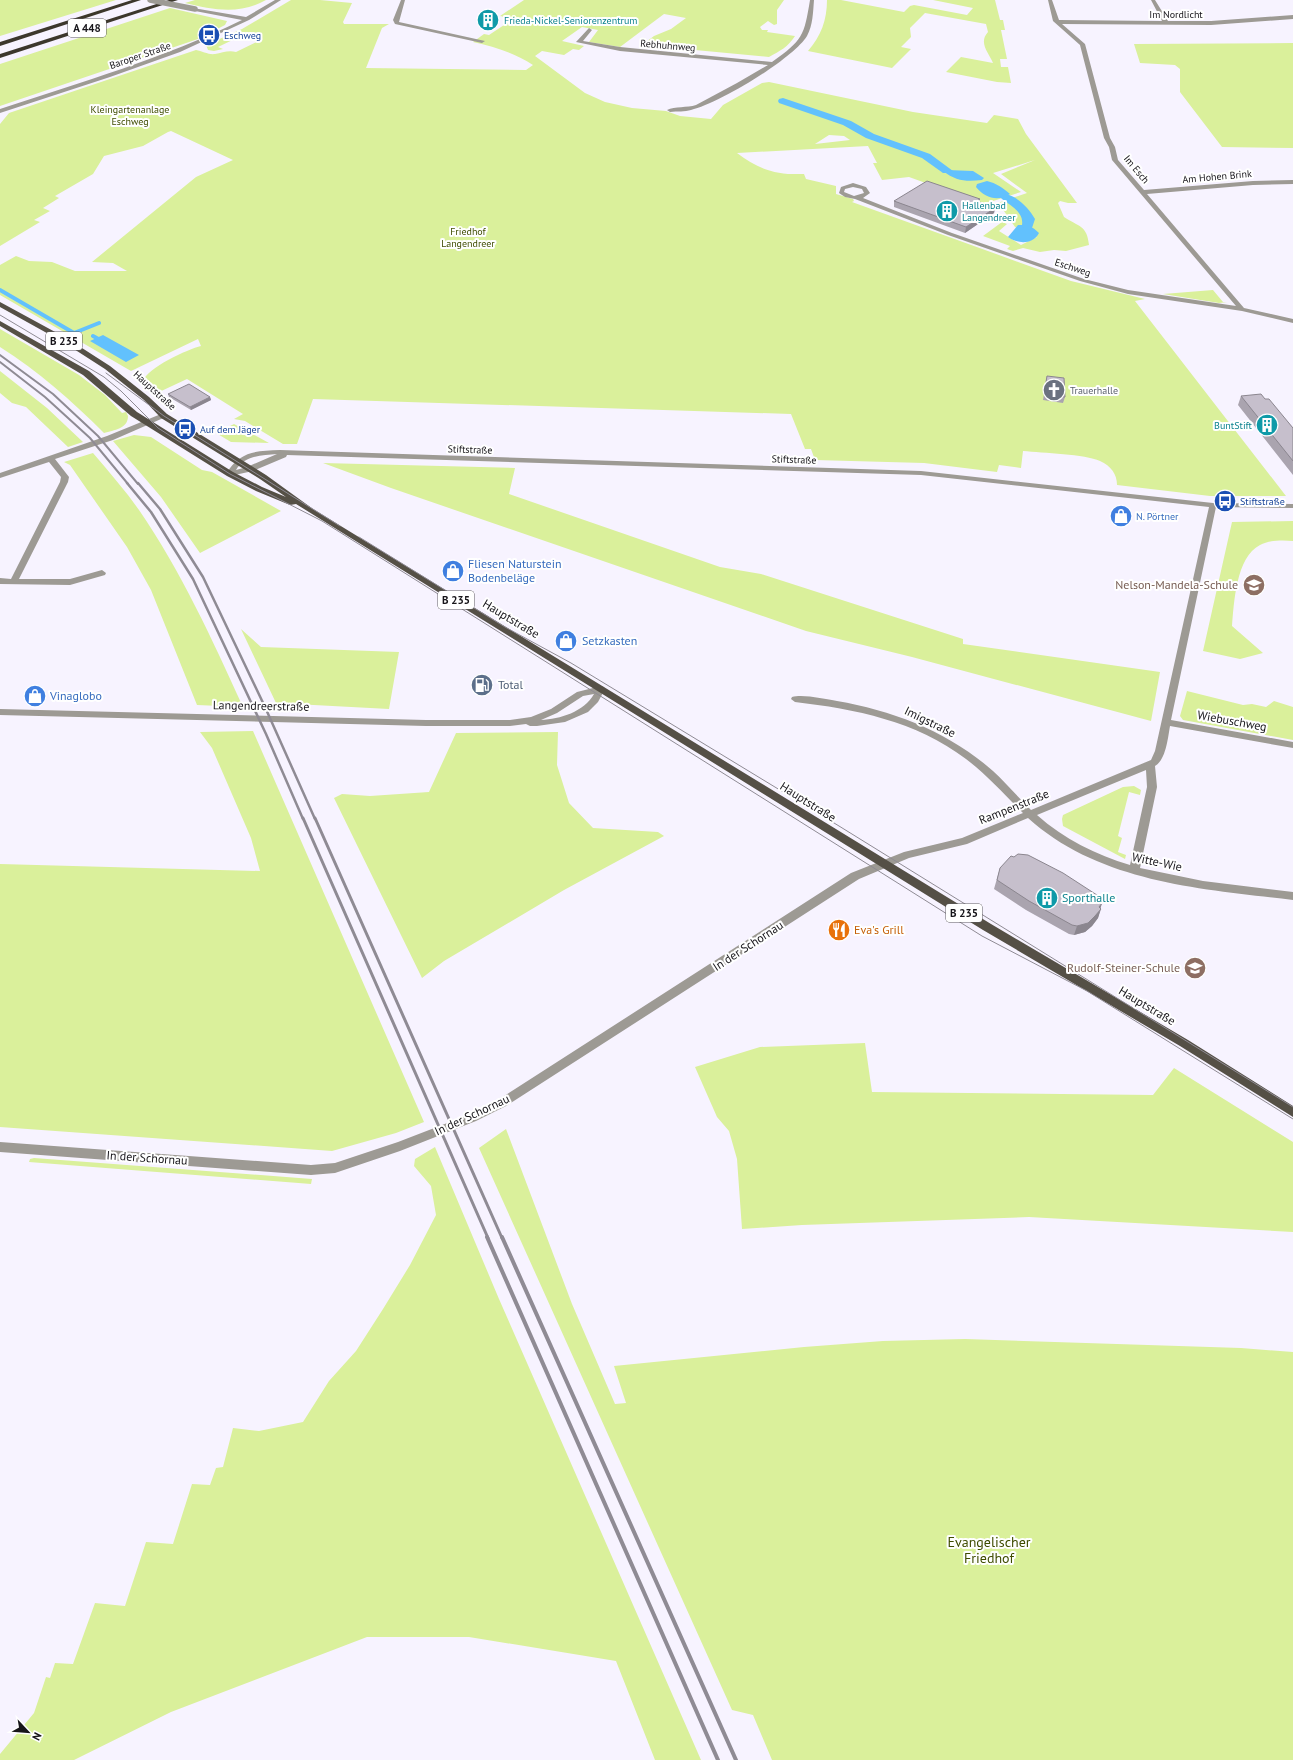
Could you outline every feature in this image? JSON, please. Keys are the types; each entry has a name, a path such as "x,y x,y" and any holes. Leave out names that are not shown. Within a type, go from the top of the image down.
{"highway":[{"name":"A 448","path":"0,43 138,0"},
{"name":"A 448","path":"0,56 175,0"}],"main road":[{"name":"Hauptstraße","path":"0,304 126,380 164,416 250,469 310,511 987,927 1184,1043 1293,1112"},
{"name":"Hauptstraße","path":"0,323 86,373 134,414 230,474 259,489 310,511"}],"street":[{"path":"150,0 247,19"},
{"name":"Baroper Straße","path":"0,111 180,50 213,37 278,0"},
{"path":"404,0 396,20 397,23 482,41"},
{"path":"670,110 690,109 698,106 772,64 796,48 805,35 812,0"},
{"name":"Im Esch","path":"1050,0 1055,20 1081,43 1107,138 1112,147 1115,160 1242,309"},
{"path":"1153,0 1166,23"},
{"name":"Im Nordlicht","path":"1058,22 1211,23 1293,17"},
{"name":"Rebhuhnweg","path":"589,30 579,42 613,49 772,64"},
{"name":"Am Hohen Brink","path":"1143,192 1253,183 1293,182"},
{"name":"Eschweg","path":"855,197 863,196 867,191 861,187 849,186 843,188 841,192 956,236 1082,280 1154,297 1242,309 1247,312 1293,321"},
{"path":"0,476 51,459 164,416"},
{"name":"Stiftstraße","path":"238,462 264,453 282,452 921,473 1213,505 1293,506"},
{"name":"Stiftstraße","path":"230,474 250,469 277,457 293,453"},
{"path":"14,581 64,482 65,477 51,459"},
{"path":"230,474 238,462"},
{"path":"1134,871 1152,787 1150,764 1158,757 1213,505"},
{"path":"0,581 70,582 102,573"},
{"name":"Langendreerstraße","path":"520,722 532,720 554,711 580,694 601,690"},
{"name":"Langendreerstraße","path":"0,712 476,724 520,722 535,723 548,722 572,716 583,711 592,704 601,690"},
{"name":"Imigstraße","path":"795,699 851,706 898,718 925,730 963,753 989,773 1029,815"},
{"name":"Wiebuschweg","path":"1166,722 1293,744"},
{"name":"Rampenstraße","path":"884,864 907,855 964,842 1150,764"},
{"name":"Witte-Wie","path":"1029,815 1060,838 1111,863 1134,871 1189,882 1293,896"},
{"name":"In der Schornau","path":"0,1147 296,1169 317,1170 335,1168 400,1146 472,1118 502,1103 855,876 884,864"}],"green space":[{"path":"0,0 116,0 0,36"},
{"path":"195,0 266,0 246,8 226,10 206,8 185,3"},
{"name":"Friedhof Langendreer","path":"291,0 320,0 352,3 343,22 344,24 389,24 382,28 366,68 526,70 533,65 504,51 473,42 484,34 489,35 513,19 500,16 524,0 784,0 777,10 777,24 774,25 768,21 760,27 762,30 768,30 767,32 795,36 787,46 769,57 642,45 654,36 671,29 686,18 664,14 620,47 589,42 598,30 582,27 562,41 584,46 579,50 573,49 564,55 542,51 535,56 585,93 605,102 632,108 666,111 680,116 711,119 723,105 762,83 769,82 913,112 987,123 994,115 1018,119 1026,134 1077,203 1060,201 1058,203 1064,217 1084,230 1088,238 1089,245 1066,251 1054,250 1040,252 1023,248 1013,251 1007,249 1010,246 983,236 1002,222 1007,224 999,231 1021,245 1037,237 1015,227 1004,211 989,206 1027,193 1001,174 1035,160 993,173 1021,192 984,204 909,177 882,180 873,163 877,163 868,146 737,153 753,164 769,170 785,174 804,174 806,179 836,186 836,194 853,199 854,201 852,202 1071,281 1145,299 1135,301 1286,496 1210,496 1117,485 1116,477 1113,471 1100,461 1074,455 1052,453 1023,451 1021,468 999,465 997,472 924,463 815,460 811,449 805,449 791,414 313,399 297,444 283,444 245,421 234,419 243,414 187,379 157,393 143,381 146,376 152,370 169,360 201,346 198,339 131,371 0,295 0,265 16,256 29,261 52,262 75,271 127,271 113,263 92,262 196,177 233,160 171,131 168,132 143,146 104,156 93,174 55,196 59,198 43,208 50,211 34,220 40,222 0,246 0,124 9,113 196,50 213,54 228,51 236,52 263,39 245,34 218,47 223,49 214,51 208,50 206,45 242,29","holes":["829,135 844,136 850,140 815,144"]},
{"path":"827,0 841,0 904,12 910,6 914,5 967,15 973,8 933,0 995,0 1000,20 1003,20 1005,30 1001,30 1007,59 1000,59 1001,67 1008,67 1011,83 997,82 946,72 961,57 993,63 984,44 985,36 988,32 986,24 925,13 910,28 911,37 901,47 911,49 892,68 808,51 820,34 826,14"},
{"path":"170,8 227,21 225,25 198,39 0,106 0,64"},
{"path":"1293,43 1293,148 1222,147 1180,92 1180,69 1175,65 1140,63 1134,44"},
{"path":"1213,290 1223,302 1227,302 1219,303 1163,294"},
{"path":"0,329 79,375 105,395 122,413 126,412 128,416 126,424 116,430 104,433 80,409 54,387 28,366 0,347"},
{"path":"0,371 47,408 83,442 68,447 26,407 12,403 0,393"},
{"path":"234,424 269,443 231,442 216,433"},
{"path":"134,435 151,437 202,470 212,472 281,511 200,553 161,497 113,441"},
{"path":"93,453 134,503 169,557 208,631 243,707 197,705 151,590 127,547 70,465 64,462"},
{"path":"323,463 515,468 509,494 720,567 761,574 963,639 963,644 1160,672 1151,721 912,657 806,631 391,488"},
{"path":"1293,521 1293,541 1272,541 1260,545 1252,551 1241,570 1235,593 1232,626 1263,653 1240,659 1203,651 1232,522"},
{"path":"241,629 261,647 399,652 389,709 276,703"},
{"path":"1187,691 1243,705 1252,704 1266,707 1274,701 1293,707 1293,740 1183,720 1180,716"},
{"path":"253,731 424,1122 396,1133 332,1151 0,1127 0,864 260,871 251,838 212,748 200,732"},
{"path":"558,732 557,765 569,803 593,828 658,832 664,836 564,890 444,961 422,978 334,798 342,794 370,796 429,792 456,733"},
{"path":"1134,786 1141,790 1140,795 1129,792 1118,836 1122,838 1118,852 1126,855 1125,859 1063,826 1063,815 1123,787"},
{"path":"865,1043 872,1092 1153,1095 1174,1068 1293,1142 1293,1232 1029,1217 802,1225 742,1229 737,1159 729,1131 717,1117 695,1067 760,1047"},
{"name":"Evangelischer Friedhof","path":"506,1129 572,1304 615,1404 626,1403 614,1366 804,1347 883,1341 965,1339 1241,1348 1293,1352 1293,1760 772,1760 753,1715 732,1710 479,1148"},
{"path":"435,1147 499,1299 701,1760 655,1760 616,1661 469,1637 367,1637 171,1712 74,1760 0,1760 0,1754 34,1713 46,1677 50,1678 55,1663 73,1664 95,1603 125,1606 146,1542 173,1544 192,1484 210,1485 216,1468 223,1467 233,1428 259,1431 303,1422 329,1381 356,1351 410,1265 436,1215 431,1186 414,1166 415,1159"},
{"path":"34,1158 312,1179 311,1184 29,1162 30,1159"}],"water":[{"path":"943,171 973,171 984,178 976,181 961,180 952,177"},
{"path":"987,181 999,186 1010,194 1001,198 992,198 983,194 976,187 977,184"},
{"path":"1018,225 1030,226 1039,233 1033,240 1025,242 1016,241 1008,237"},
{"path":"103,335 139,355 126,362 90,341"}],"building":[{"name":"Hallenbad Langendreer","path":"927,181 980,199 977,201 995,208 966,227 894,201"},
{"name":"Trauerhalle","path":"1047,376 1064,378 1065,397 1044,394"},
{"path":"189,384 210,397 190,407 168,394"},
{"path":"1261,394 1265,399 1269,399 1293,428 1293,461 1241,396"},
{"name":"Sporthalle","path":"1018,854 1028,855 1063,873 1100,897 1102,903 1099,907 1101,909 1088,923 1077,926 1072,925 1029,901 997,880 1000,868 1011,856 1014,857"}],"waterway":[{"path":"783,101 847,123 870,136 926,156 947,171"},
{"path":"1006,197 1025,211 1029,219 1028,225"},
{"path":"0,290 74,333 99,323"},
{"path":"93,336 102,341"}],"tram line":[{"path":"0,315 104,377 121,391 158,428 230,474 322,521 982,936 1087,991 1293,1119"},
{"path":"106,373 164,416 340,526"},
{"path":"359,537 505,627 571,663 839,826 1293,1107"}],"railway":[{"path":"0,355 53,394 98,436 138,484"},
{"path":"0,362 45,397 90,438 128,484"},
{"path":"127,483 151,512 193,579 266,734 303,819"},
{"path":"138,483 160,509 203,577 265,707 315,819"},
{"path":"303,818 488,1238"},
{"path":"315,818 502,1238"},
{"path":"487,1237 718,1760"},
{"path":"502,1237 736,1760"}],"place":[{"name":"Frieda-Nickel-Seniorenzentrum","path":"488,20"},
{"name":"Eschweg","path":"209,35"},
{"name":"Hallenbad Langendreer","path":"947,211"},
{"name":"Trauerhalle","path":"1054,390"},
{"name":"BuntStift","path":"1267,425"},
{"name":"Auf dem Jäger","path":"185,429"},
{"name":"Stiftstraße","path":"1225,501"},
{"name":"N. Pörtner","path":"1121,516"},
{"name":"Fliesen Naturstein Bodenbeläge","path":"453,571"},
{"name":"Nelson-Mandela-Schule","path":"1254,585"},
{"name":"Setzkasten","path":"566,641"},
{"name":"Total","path":"482,685"},
{"name":"Vinaglobo","path":"35,696"},
{"name":"Sporthalle","path":"1047,898"},
{"name":"Eva's Grill","path":"839,930"},
{"name":"Rudolf-Steiner-Schule","path":"1195,968"}],"park label":[{"name":"Kleingartenanlage Eschweg","path":"130,114"}]}
